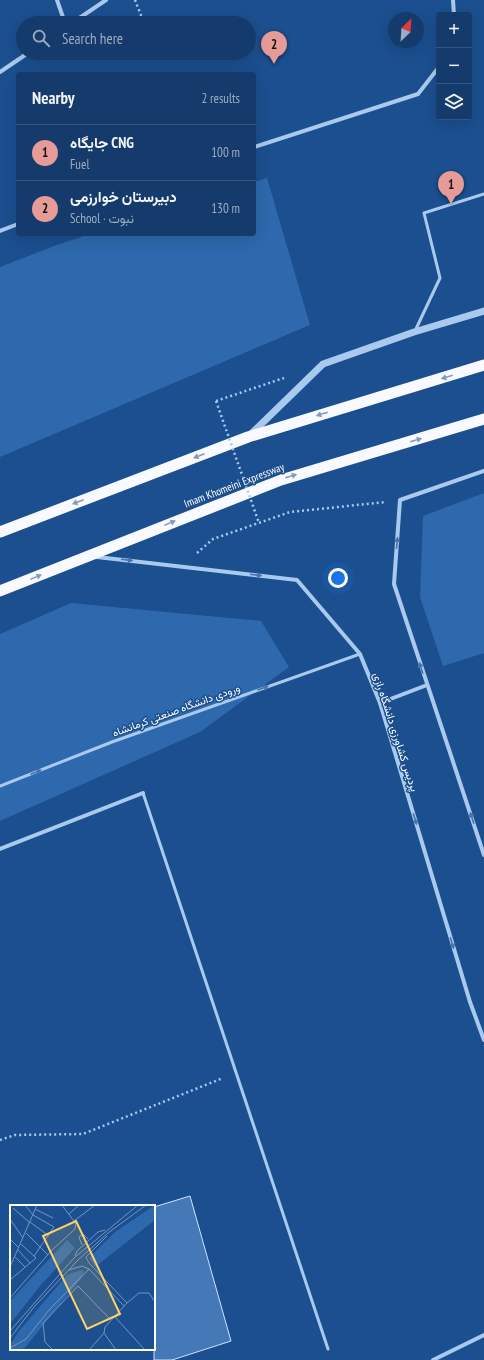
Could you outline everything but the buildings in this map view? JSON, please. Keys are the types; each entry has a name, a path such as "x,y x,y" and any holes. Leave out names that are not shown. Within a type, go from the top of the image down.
{"highway":[{"path":"0,532 248,437 484,365"},
{"name":"Imam Khomeini Expressway","path":"0,591 281,480 484,419"}],"street":[{"path":"57,0 63,16"},
{"path":"82,16 106,0"},
{"path":"453,0 454,12"},
{"path":"0,72 18,60"},
{"path":"256,146 418,94 436,71"},
{"path":"0,231 16,225"},
{"path":"248,437 323,364 414,332 484,311"},
{"path":"484,471 400,500 394,584 484,855"},
{"name":"پردیس کشاورزی دانشگاه رازی","path":"89,556 297,580 360,654 380,703 470,1002 484,1040"},
{"path":"380,703 427,685"},
{"path":"0,849 143,793"},
{"path":"433,1360 484,1335"}],"lane":[{"path":"414,332 440,278 424,213 484,194"},
{"name":"ورودی دانشگاه صنعتی کرمانشاه","path":"0,786 112,742 360,654"},
{"path":"143,793 328,1349"}],"path":[{"path":"135,0 141,16"},
{"path":"258,523 216,401 263,385"},
{"path":"213,539 290,512 400,500"},
{"path":"0,1140 16,1135 83,1134 237,1073"}],"shaded area":[{"path":"267,178 310,325 0,457 0,267 84,236 256,236 256,181"},
{"path":"484,493 484,653 443,666 420,597 423,516"},
{"path":"71,603 261,621 289,667 200,732 0,821 0,634"}],"place":[{"name":"دبیرستان خوارزمی","path":"274,64"},
{"name":"جایگاه CNG","path":"451,204"}]}
